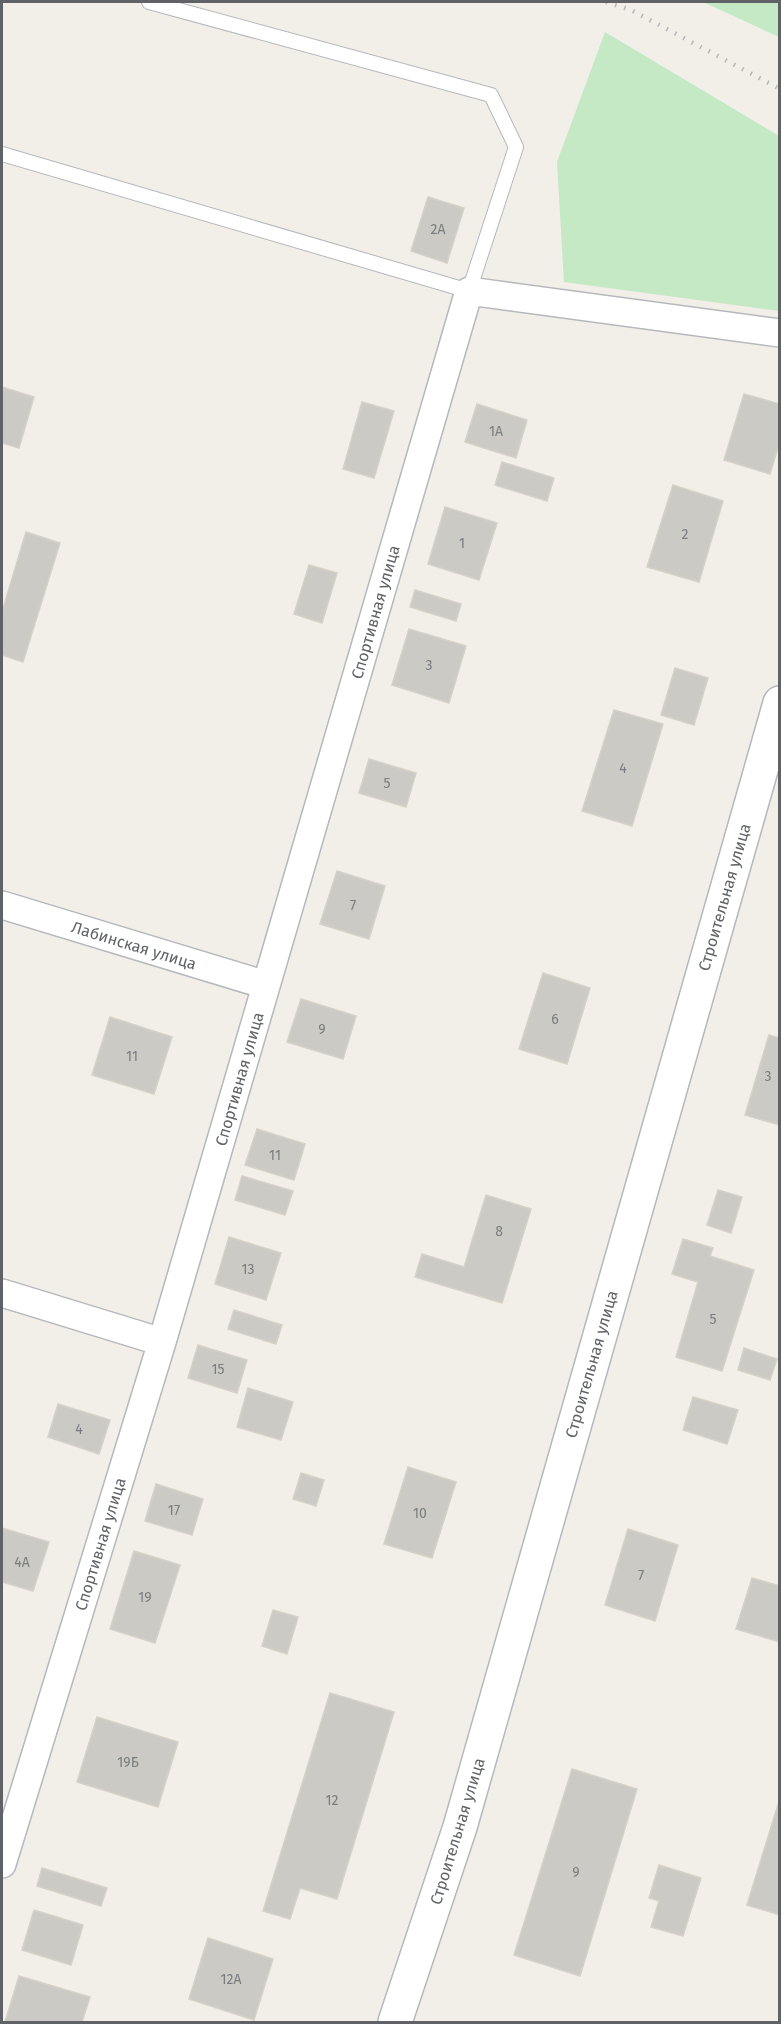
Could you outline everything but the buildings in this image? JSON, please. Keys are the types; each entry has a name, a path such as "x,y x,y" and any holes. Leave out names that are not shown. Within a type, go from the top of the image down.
{"street":[{"path":"469,291 780,333"},
{"name":"Спортивная улица","path":"2,1864 162,1342 469,291"},
{"name":"Строительная улица","path":"396,2022 460,1827 780,703"},
{"name":"Лабинская улица","path":"2,905 267,985"},
{"path":"2,1293 162,1342"}],"lane":[{"path":"2,154 469,291 516,147 491,95 149,2"}],"green space":[{"path":"703,2 779,2 779,37"},
{"path":"605,32 779,136 779,311 564,282 557,162"}],"railway":[{"path":"606,2 631,10 780,89"}]}
